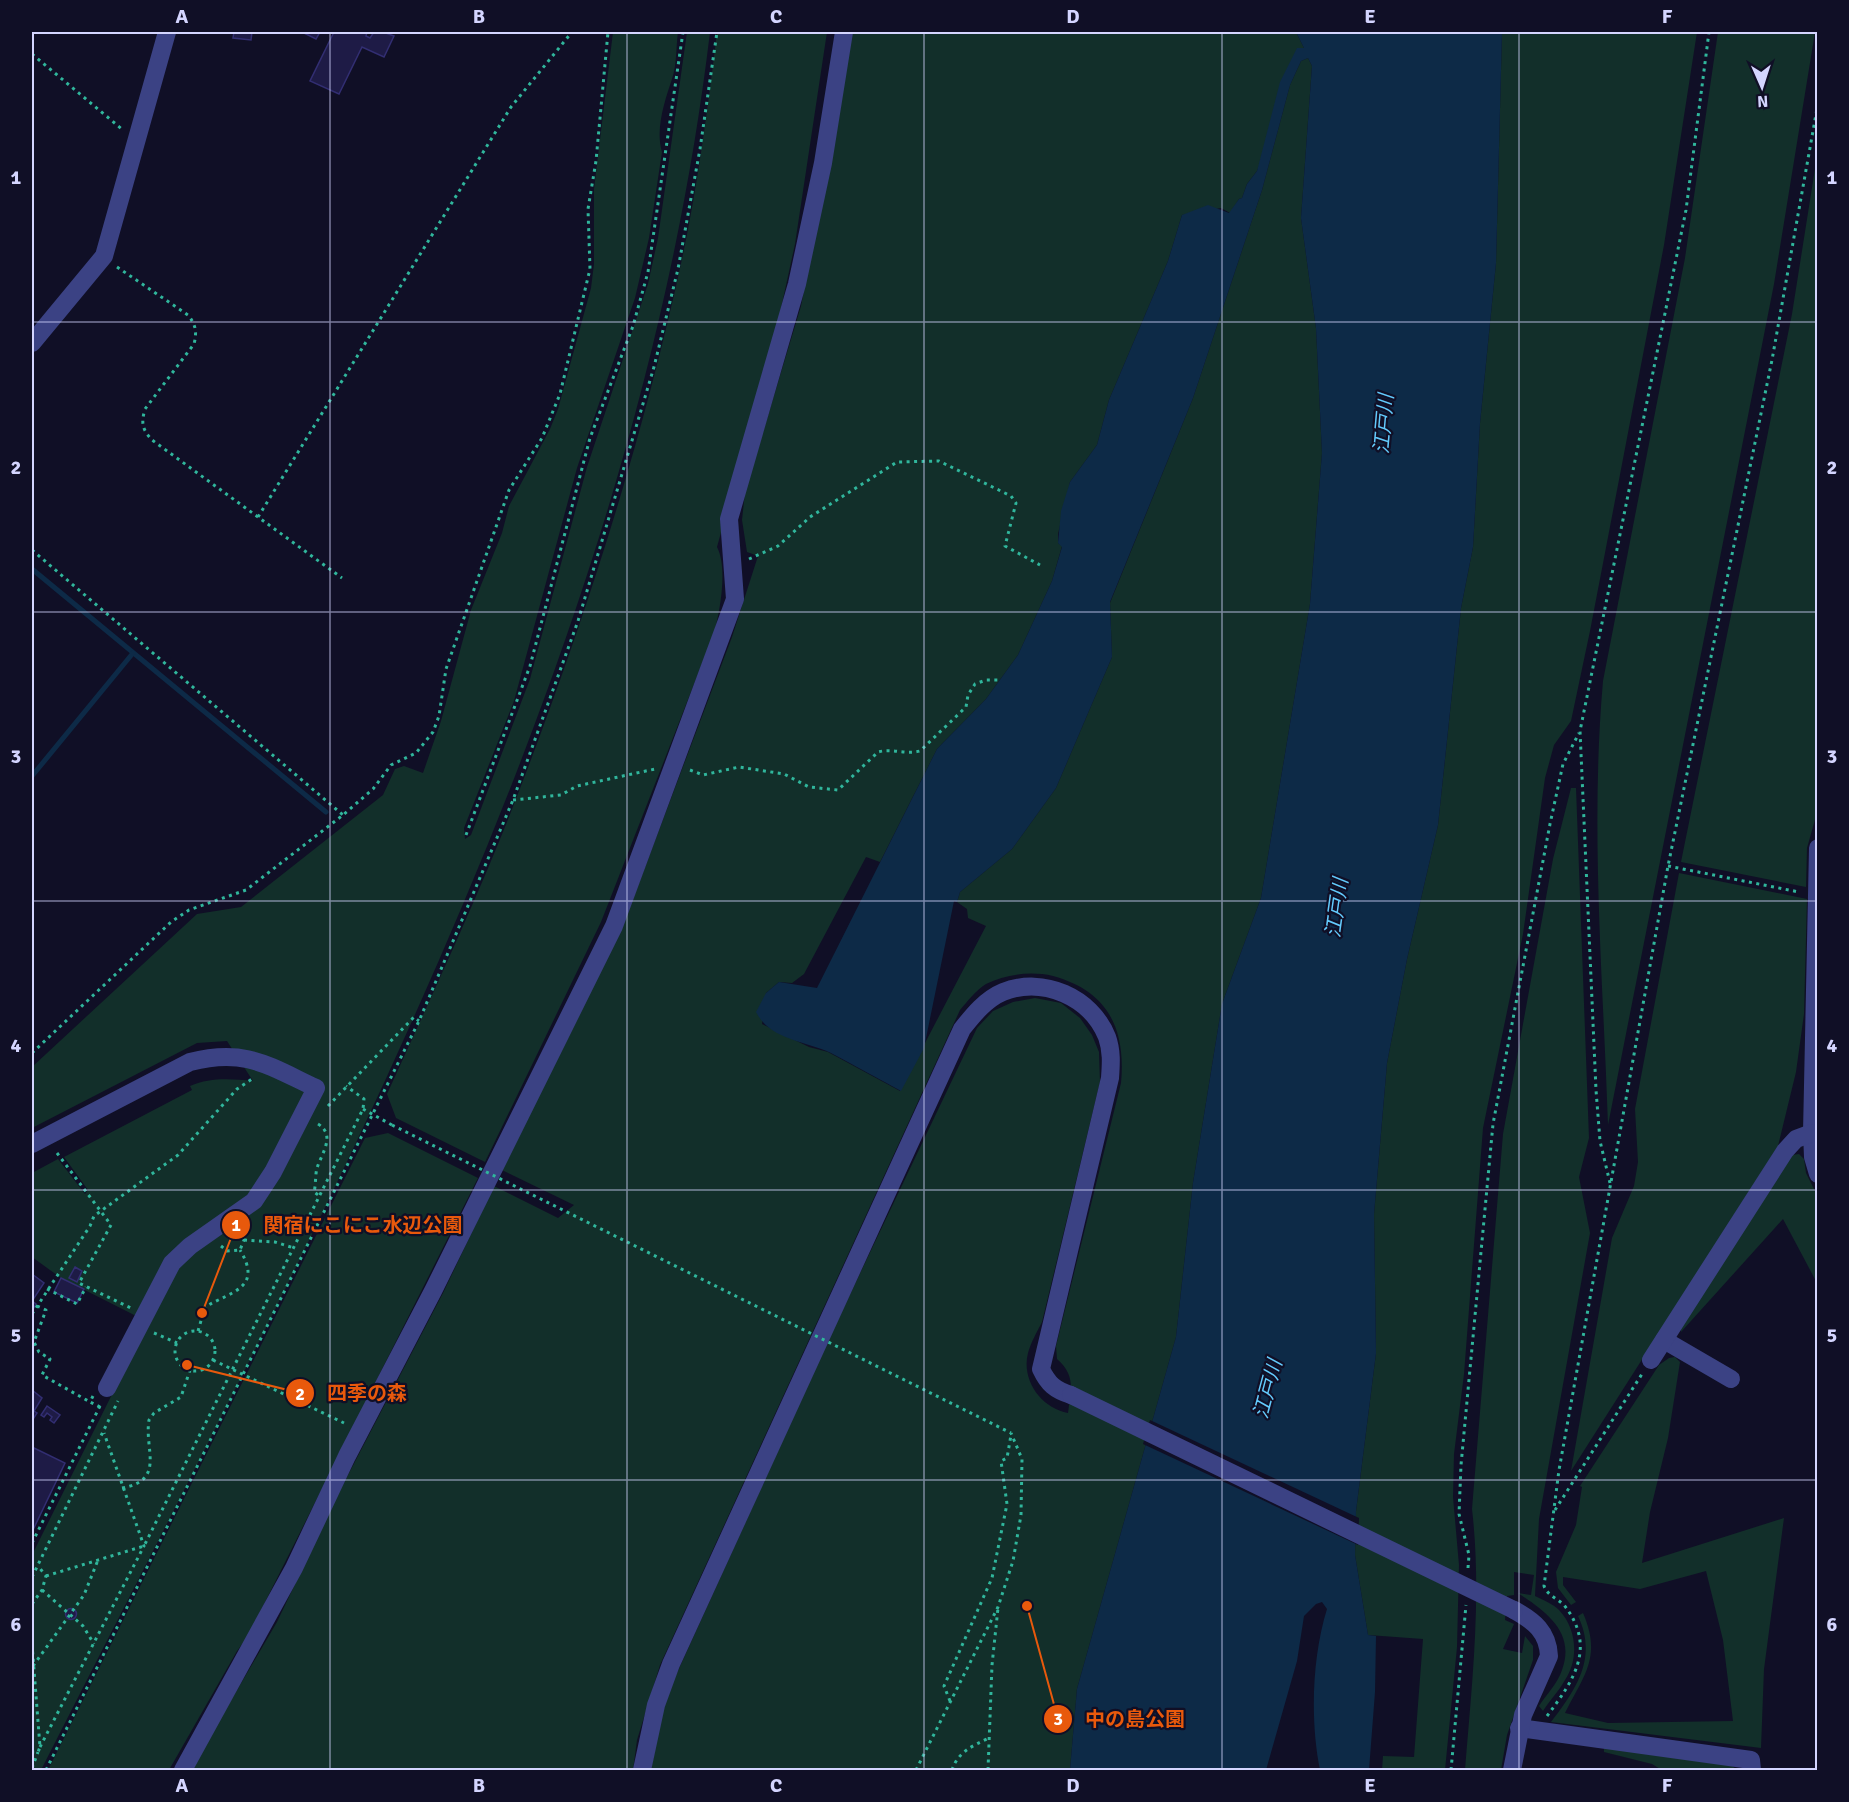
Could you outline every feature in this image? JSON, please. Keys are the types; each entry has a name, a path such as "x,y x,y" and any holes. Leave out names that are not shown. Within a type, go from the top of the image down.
{"street":[{"path":"32,343 104,256 167,32"},
{"path":"183,1770 294,1568 360,1431 433,1291 614,926 735,599 729,519 797,284 823,163 844,32"},
{"path":"1818,848 1812,895 1815,1072 1812,1133 1813,1157 1818,1174"},
{"path":"642,1770 656,1705 671,1664 962,1029 977,1010 1002,992 1043,987 1065,992 1081,1003 1097,1019 1107,1037 1111,1055 1110,1078 1042,1362 1041,1369 1048,1384 1514,1610 1542,1630 1549,1645 1547,1664 1519,1728 1512,1770"},
{"path":"32,1144 182,1066 206,1058 249,1058 316,1088 273,1172 254,1201 190,1246 172,1263 114,1392"},
{"path":"1651,1360 1785,1150 1796,1139 1812,1133"},
{"path":"1664,1340 1731,1379"},
{"path":"1519,1728 1751,1760 1752,1770"}],"path":[{"path":"258,517 511,107 572,32"},
{"path":"32,1053 171,922 189,910 246,890 343,815 373,789 391,765 416,753 433,732 439,716 446,669 509,490 542,438 560,394 590,269 588,209 596,161 608,32"},
{"path":"466,835 530,666 590,438 633,326 648,272 683,32"},
{"path":"45,1770 419,1021 513,800 578,621 654,367 678,269 700,149 717,32"},
{"path":"1611,1187 1600,1141 1580,731 1686,210 1709,32"},
{"path":"32,54 137,141"},
{"path":"1544,1586 1559,1470 1668,866 1772,360 1818,103"},
{"path":"104,256 188,315 195,323 194,344 145,409 141,421 143,430 152,440 342,578"},
{"path":"733,566 778,546 810,517 897,462 912,460 939,461 1011,496 1016,503 1005,546 1040,566"},
{"path":"32,550 343,815"},
{"path":"513,800 561,795 577,786 652,768 673,767 703,775 739,767 784,774 809,788 838,790 878,752 886,749 910,753 920,751 966,707 975,684 986,680 1000,680"},
{"path":"1468,1577 1469,1555 1460,1514 1461,1465 1493,1124 1563,764 1580,731"},
{"path":"1668,866 1812,895"},
{"path":"326,1109 414,1017 419,1021"},
{"path":"32,1314 90,1226 94,1216 178,1155 237,1089 252,1079"},
{"path":"32,1768 40,1747 144,1546 363,1108 364,1099 346,1086"},
{"path":"363,1108 392,1125 1011,1433 1022,1459 1021,1515 1012,1561 998,1607 916,1770"},
{"path":"313,1130 323,1115"},
{"path":"318,1124 325,1128 327,1137 317,1169 314,1192 320,1196"},
{"path":"57,1153 111,1224 79,1283 135,1310"},
{"path":"236,1234 250,1224"},
{"path":"198,1331 205,1307 233,1294 248,1280 249,1268 240,1250 244,1240 242,1229"},
{"path":"244,1240 275,1242 294,1248"},
{"path":"213,1250 225,1241"},
{"path":"220,1245 227,1251 240,1250"},
{"path":"47,1289 78,1304 86,1287"},
{"path":"37,1306 46,1310 35,1332 34,1344 39,1352 50,1359 42,1375 90,1402"},
{"path":"149,1342 159,1322"},
{"path":"198,1331 213,1342 213,1360 203,1369 190,1370 179,1363 176,1357 177,1343 185,1333 198,1331"},
{"path":"154,1333 177,1343"},
{"path":"213,1360 360,1431"},
{"path":"1554,1512 1651,1360"},
{"path":"122,1488 142,1482 148,1474 149,1420 154,1413 181,1397 190,1370"},
{"path":"32,1577 103,1431 114,1392"},
{"path":"32,1544 114,1392"},
{"path":"103,1431 144,1546"},
{"path":"951,1702 944,1686 992,1578 1007,1504 1001,1461 1007,1458 1011,1433"},
{"path":"46,1576 144,1546"},
{"path":"33,1666 84,1595 99,1560"},
{"path":"38,1566 46,1576"},
{"path":"32,1604 42,1590 46,1576"},
{"path":"42,1590 87,1630 94,1644"},
{"path":"1451,1770 1466,1599"},
{"path":"988,1770 998,1607"},
{"path":"32,1644 40,1747"},
{"path":"952,1770 956,1759 989,1738"},
{"path":"32,1752 38,1752"}],"green space":[{"path":"613,32 678,32 674,74 660,124 662,152 649,238 635,298 577,468 514,701 464,828 465,839 471,835 530,679 587,467 648,284 658,238 687,32 710,32 671,263 614,490 540,711 453,928 356,1142 253,1353 41,1770 32,1770 32,1555 148,1322 61,1278 32,1257 32,1173 58,1159 85,1194 88,1190 64,1157 192,1090 190,1086 213,1080 253,1081 227,1041 197,1043 32,1128 32,1067 197,914 241,907 383,795 395,769 404,766 423,773 441,721 471,610 502,533 509,506 550,429 558,409 591,288 594,264 594,189"},
{"path":"717,32 827,32 795,244 773,345 717,547 722,566 722,578 714,633 601,922 485,1162 396,1118 387,1094 464,925 507,822 559,684 606,544 647,402 682,259 698,174"},
{"path":"846,32 1296,32 1304,48 1257,171 1247,184 1242,198 1230,213 1221,208 1182,215 1168,261 1109,400 1097,445 1070,482 1058,534 1058,543 1062,546 1052,581 1018,655 986,699 937,749 880,862 866,857 804,974 792,983 779,982 766,993 762,1024 809,1047 828,1052 900,1091 986,926 968,918 967,909 957,902 960,892 1012,849 1056,788 1112,657 1110,603 1193,398 1262,190 1290,85 1301,61 1308,58 1312,66 1301,218 1316,328 1322,453 1310,604 1261,898 1222,1004 1193,1183 1176,1337 1077,1689 1070,1770 651,1770 662,1713 676,1675 833,1330 977,1028 993,1011 1013,1002 1035,998 1061,1003 1080,1018 1092,1035 1099,1052 1100,1082 1042,1322 1028,1353 1027,1363 1030,1383 1035,1391 1049,1405 1068,1413 1070,1377 1057,1359 1056,1346 1121,1083 1122,1064 1116,1029 1110,1015 1100,1002 1088,991 1072,983 1045,974 1027,974 1010,976 986,984 960,1010 660,1665 637,1740 633,1770 190,1770 277,1622 337,1496 443,1293 494,1186 558,1218 574,1205 502,1170 622,928 732,637 758,556 747,552 742,520 745,492 801,306 816,229"},
{"path":"1502,32 1697,32 1664,245 1590,631 1571,721 1554,745 1545,778 1523,934 1483,1128 1464,1374 1454,1454 1453,1497 1459,1565 1457,1647 1445,1770 1382,1770 1383,1756 1414,1757 1423,1639 1368,1635 1355,1555 1356,1511 1376,1353 1374,1214 1387,1063 1407,959 1438,825 1461,608 1473,547 1480,423 1496,263"},
{"path":"1718,32 1815,32 1774,284 1608,1125 1598,847 1599,736 1603,681 1685,258"},
{"path":"1817,156 1818,809 1807,848 1806,887 1681,862 1792,314"},
{"path":"1571,788 1576,788 1589,1138 1579,1177 1590,1233 1539,1519 1535,1596 1554,1606 1565,1618 1570,1626 1574,1654 1570,1672 1543,1711 1539,1706 1560,1675 1565,1657 1565,1644 1555,1624 1547,1615 1518,1593 1531,1595 1534,1575 1514,1572 1514,1595 1507,1596 1505,1620 1514,1624 1503,1649 1522,1653 1525,1636 1533,1646 1533,1660 1507,1735 1501,1770 1465,1770 1476,1607 1472,1509 1503,1134 1553,859"},
{"path":"1679,873 1807,899 1804,1014 1796,1072 1778,1146 1571,1471 1612,1238 1634,1186 1638,1162 1635,1109"},
{"path":"388,1133 478,1178 248,1636 237,1651 169,1770 48,1770 365,1138"},
{"path":"1799,1154 1804,1159 1806,1173 1817,1195 1817,1283 1783,1219 1681,1332 1681,1326 1792,1155"},
{"path":"1675,1357 1680,1362 1668,1438 1650,1512 1642,1563 1784,1518 1764,1669 1761,1748 1551,1722 1576,1685 1585,1659 1584,1631 1578,1616 1583,1613 1591,1642 1591,1654 1584,1676 1565,1713 1608,1723 1733,1721 1723,1640 1706,1571 1640,1589 1563,1577 1563,1585 1576,1602 1571,1605 1558,1588 1556,1572 1576,1525 1582,1487 1580,1486 1659,1365"},
{"path":"1604,1748 1731,1765 1737,1770 1662,1770 1652,1764 1604,1752"}],"water":[{"name":"江戸川","path":"1296,32 1502,32 1496,263 1480,423 1473,547 1461,608 1438,825 1407,959 1387,1063 1374,1214 1376,1353 1356,1511 1355,1555 1368,1635 1376,1636 1375,1692 1369,1770 1320,1770 1315,1731 1314,1689 1318,1648 1327,1609 1322,1602 1316,1604 1304,1616 1297,1661 1266,1770 1070,1770 1077,1689 1176,1337 1193,1183 1222,1004 1261,898 1310,604 1322,453 1316,328 1301,218 1312,66 1308,58 1301,61 1290,85 1262,190 1193,398 1110,602 1112,657 1056,788 1012,849 960,892 957,902 954,901 924,1048 901,1091 831,1053 779,1034 770,1029 756,1012 766,993 779,982 817,988 937,749 986,699 1018,655 1052,581 1062,547 1058,543 1061,511 1070,482 1097,445 1109,400 1168,261 1182,215 1208,205 1229,213 1242,198 1247,184 1257,171 1280,82 1297,48 1304,48"}],"pier":[{"path":"1150,1420 1359,1518 1358,1545 1143,1444"}],"building":[{"path":"234,32 252,32 251,40 233,38"},
{"path":"302,32 320,32 316,39"},
{"path":"334,32 367,32 366,36 370,38 374,32 394,36 384,57 362,47 339,94 310,81"},
{"path":"75,1267 82,1271 77,1282 69,1278"},
{"path":"32,1274 44,1283 32,1301"},
{"path":"61,1278 84,1289 77,1303 54,1292"},
{"path":"32,1390 42,1398 34,1411 37,1413 32,1421"},
{"path":"47,1406 60,1415 54,1423 50,1420 52,1417 47,1413 44,1417 41,1415"},
{"path":"34,1448 65,1463 32,1532 32,1454"},
{"path":"71,1608 77,1614 71,1620 65,1614"}],"waterway":[{"path":"32,569 326,812"},
{"path":"32,776 133,653"}],"place":[{"name":"関宿にこにこ水辺公園","path":"202,1313"},
{"name":"四季の森","path":"187,1365"},
{"name":"中の島公園","path":"1027,1606"}]}
